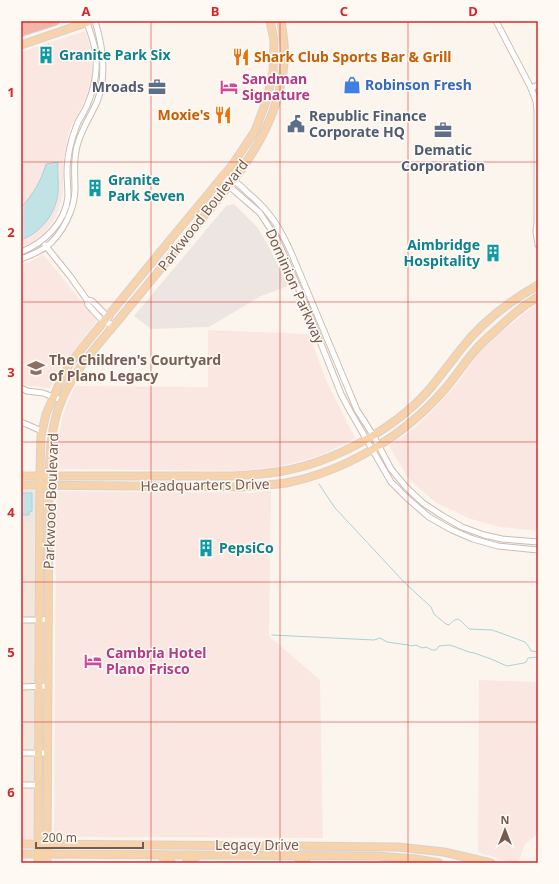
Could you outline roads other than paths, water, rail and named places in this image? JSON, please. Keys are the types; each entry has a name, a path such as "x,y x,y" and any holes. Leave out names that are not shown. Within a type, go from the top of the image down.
{"highway":[{"path":"21,25 32,21"},
{"path":"21,32 55,21"}],"main road":[{"name":"Parkwood Boulevard","path":"38,863 40,452 42,430 46,414 69,365 236,159 255,131 268,96 273,72 274,40 270,21"},
{"name":"Parkwood Boulevard","path":"47,863 49,476 50,450 54,421 61,400 82,364 231,184 258,143 274,112 281,88 284,62 284,38 281,21"},
{"path":"21,45 89,22"},
{"path":"274,40 284,38"},
{"path":"268,96 278,99"},
{"path":"161,251 169,258"},
{"name":"Headquarters Drive","path":"21,476 234,476 284,471 324,459 369,437 399,418 421,399 466,343 488,321 510,303 538,285"},
{"name":"Headquarters Drive","path":"21,485 262,486 286,483 317,474 350,461 396,434 424,411 447,387 475,350 508,319 538,296"},
{"path":"466,343 475,350"},
{"path":"39,560 49,560"},
{"name":"Legacy Drive","path":"21,844 398,847 444,852 491,863"},
{"name":"Legacy Drive","path":"21,854 377,856 416,859 439,863"},
{"path":"159,855 172,863"},
{"path":"186,863 199,855"},
{"path":"294,856 299,857 307,863"},
{"path":"325,863 335,856"}],"street":[{"path":"21,259 46,247 58,235 72,209 75,190 74,161 77,146 83,129 97,101 102,82 102,46 95,21"},
{"path":"496,21 531,88 536,101 538,224 536,232 538,245"},
{"path":"21,252 42,241 53,230 63,214 67,198 67,171 72,139 88,104 96,74 95,50 89,22"},
{"path":"96,74 102,76"},
{"path":"531,88 538,85"},
{"path":"69,153 75,155"},
{"name":"Dominion Parkway","path":"222,176 260,213 277,239 350,411 391,469 406,487 423,503 440,515 462,527 484,535 502,539 538,542"},
{"name":"Dominion Parkway","path":"231,184 255,199 268,212 285,237 369,437"},
{"path":"269,226 275,222"},
{"path":"42,241 70,276 87,300 88,305 114,325"},
{"path":"330,366 337,363"},
{"path":"21,388 27,391 43,393 61,400"},
{"path":"21,422 42,430"},
{"name":"Dominion Parkway","path":"375,447 391,482 429,517 452,530 473,539 498,546 538,550"},
{"path":"524,541 524,549"},
{"path":"21,620 49,621"},
{"path":"21,687 49,686"},
{"path":"21,753 48,753"},
{"path":"21,785 38,785"}],"water":[{"path":"58,162 58,193 51,215 35,233 21,240 21,207 36,187 46,164"},
{"path":"21,493 32,493 32,511 29,512 29,515 22,515 22,519 21,519"}],"waterway":[{"path":"319,484 335,508 405,583 431,607 434,614 446,624 449,625 457,619 469,629 492,630 525,642 531,651 538,652"},
{"path":"272,635 374,640 380,638 387,642 411,646 416,645 432,650 436,650 439,646 449,645 507,666 524,663 528,658 538,657"}],"place":[{"name":"Granite Park Six","path":"46,55"},
{"name":"Shark Club Sports Bar & Grill","path":"241,57"},
{"name":"Robinson Fresh","path":"352,85"},
{"name":"Mroads","path":"157,87"},
{"name":"Sandman Signature","path":"229,87"},
{"name":"Moxie's","path":"223,115"},
{"name":"Republic Finance Corporate HQ","path":"296,124"},
{"name":"Dematic Corporation","path":"443,130"},
{"name":"Granite Park Seven","path":"95,188"},
{"name":"Aimbridge Hospitality","path":"493,253"},
{"name":"The Children's Courtyard of Plano Legacy","path":"36,368"},
{"name":"PepsiCo","path":"206,548"},
{"name":"Cambria Hotel Plano Frisco","path":"93,661"}]}
